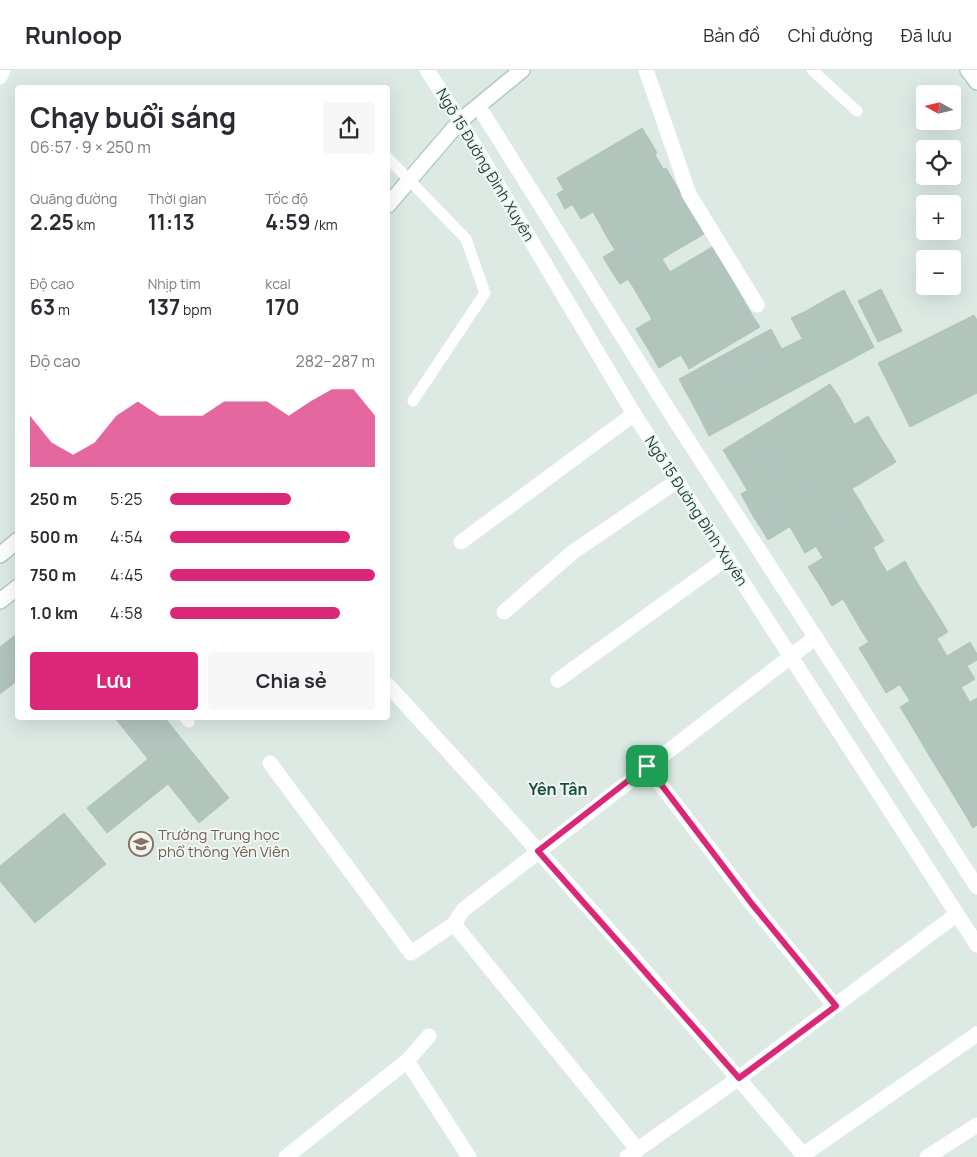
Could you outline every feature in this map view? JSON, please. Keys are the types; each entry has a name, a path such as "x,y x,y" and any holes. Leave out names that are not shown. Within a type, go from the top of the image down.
{"street":[{"path":"0,77 3,70"},
{"name":"Ngõ 15 Đường Đình Xuyên","path":"427,70 460,121 634,414 788,656 977,945"},
{"path":"390,203 460,121 522,70"},
{"path":"646,70 689,194 757,306"},
{"path":"968,70 977,82"},
{"name":"Ngõ 15 Đường Đình Xuyên","path":"479,107 673,416 977,887"},
{"path":"461,542 634,414"},
{"path":"504,612 573,552 677,481"},
{"path":"0,554 15,542"},
{"path":"558,680 727,558"},
{"path":"0,601 15,589"},
{"path":"270,763 411,953 454,924 463,910 788,656 816,637"},
{"path":"390,686 739,1078 804,1156 977,1034"},
{"path":"647,766 752,904 836,1006"},
{"path":"454,924 632,1153 739,1078 956,914"},
{"path":"286,1157 407,1061 428,1036"},
{"path":"407,1061 470,1157"},
{"path":"926,1157 977,1125"}],"lane":[{"path":"812,70 857,111"},
{"path":"390,160 466,239 485,293 413,401"}],"building":[{"path":"642,128 649,139 564,190 557,178"},
{"path":"649,139 657,153 620,176 611,161"},
{"path":"655,155 664,170 581,219 572,204"},
{"path":"611,161 620,176 565,209 557,194"},
{"path":"666,168 673,180 600,224 593,212"},
{"path":"673,180 682,195 608,239 600,224"},
{"path":"682,195 688,206 615,250 608,239"},
{"path":"688,206 697,221 655,247 646,232"},
{"path":"697,221 704,234 662,259 655,247"},
{"path":"646,232 655,247 612,272 603,257"},
{"path":"655,247 662,259 620,284 612,272"},
{"path":"712,247 720,260 644,306 636,292"},
{"path":"662,259 670,272 636,292 628,279"},
{"path":"720,260 728,273 652,319 644,306"},
{"path":"728,273 743,299 651,354 636,329"},
{"path":"881,289 902,331 878,342 858,301"},
{"path":"844,290 874,347 863,353 832,296"},
{"path":"832,296 863,353 850,360 820,303"},
{"path":"743,299 751,313 659,368 651,354"},
{"path":"820,303 850,360 837,367 806,311"},
{"path":"806,311 837,367 822,375 791,318"},
{"path":"751,313 760,327 689,369 681,355"},
{"path":"974,315 977,320 977,393 910,427 878,363"},
{"path":"771,329 779,344 687,394 679,379"},
{"path":"802,339 822,375 801,386 782,349"},
{"path":"779,344 785,355 693,405 687,394"},
{"path":"785,355 792,368 700,418 693,405"},
{"path":"792,368 801,386 709,436 700,418"},
{"path":"830,384 839,397 791,427 783,413"},
{"path":"839,397 846,410 799,439 791,427"},
{"path":"846,410 855,425 808,453 799,439"},
{"path":"783,413 791,427 731,463 723,450"},
{"path":"868,416 881,438 821,475 808,453"},
{"path":"791,427 799,439 739,476 731,463"},
{"path":"881,438 890,452 829,489 821,475"},
{"path":"799,439 808,453 747,490 739,476"},
{"path":"890,452 896,462 835,499 829,489"},
{"path":"808,453 821,475 753,516 741,494"},
{"path":"821,475 829,489 762,530 753,516"},
{"path":"829,489 835,499 768,540 762,530"},
{"path":"852,489 860,501 797,539 790,527"},
{"path":"860,501 868,515 805,553 797,539"},
{"path":"868,515 875,526 823,558 816,546"},
{"path":"875,526 884,541 817,581 808,567"},
{"path":"873,547 879,559 824,592 817,581"},
{"path":"879,559 887,572 843,599 835,586"},
{"path":"905,561 915,579 853,616 843,599"},
{"path":"915,579 923,592 861,630 853,616"},
{"path":"835,586 843,599 832,606 824,592"},
{"path":"923,592 931,604 869,642 861,630"},
{"path":"931,604 939,617 867,661 859,648"},
{"path":"939,617 948,632 876,676 867,661"},
{"path":"15,635 15,682 0,694 0,647"},
{"path":"937,639 947,656 886,693 876,676"},
{"path":"970,642 977,654 977,660 967,666 957,650"},
{"path":"957,650 967,666 910,701 900,685"},
{"path":"967,666 975,679 908,720 900,707"},
{"path":"961,687 970,702 917,735 908,720"},
{"path":"977,698 977,722 927,752 917,735"},
{"path":"117,720 167,720 229,798 199,823 168,784 107,833 87,808 148,759"},
{"path":"977,722 977,782 954,796 927,752"},
{"path":"977,782 977,810 966,816 954,796"},
{"path":"977,810 977,825 973,828 966,816"},
{"path":"64,813 106,864 35,923 0,881 0,866"}],"place":[{"name":"Trường Trung học phổ thông Yên Viên","path":"141,844"}],"district":[{"name":"Yên Tân","path":"558,789"}],"route":[{"path":"647,766 752,904 836,1006 739,1078 538,851 647,766"}]}
